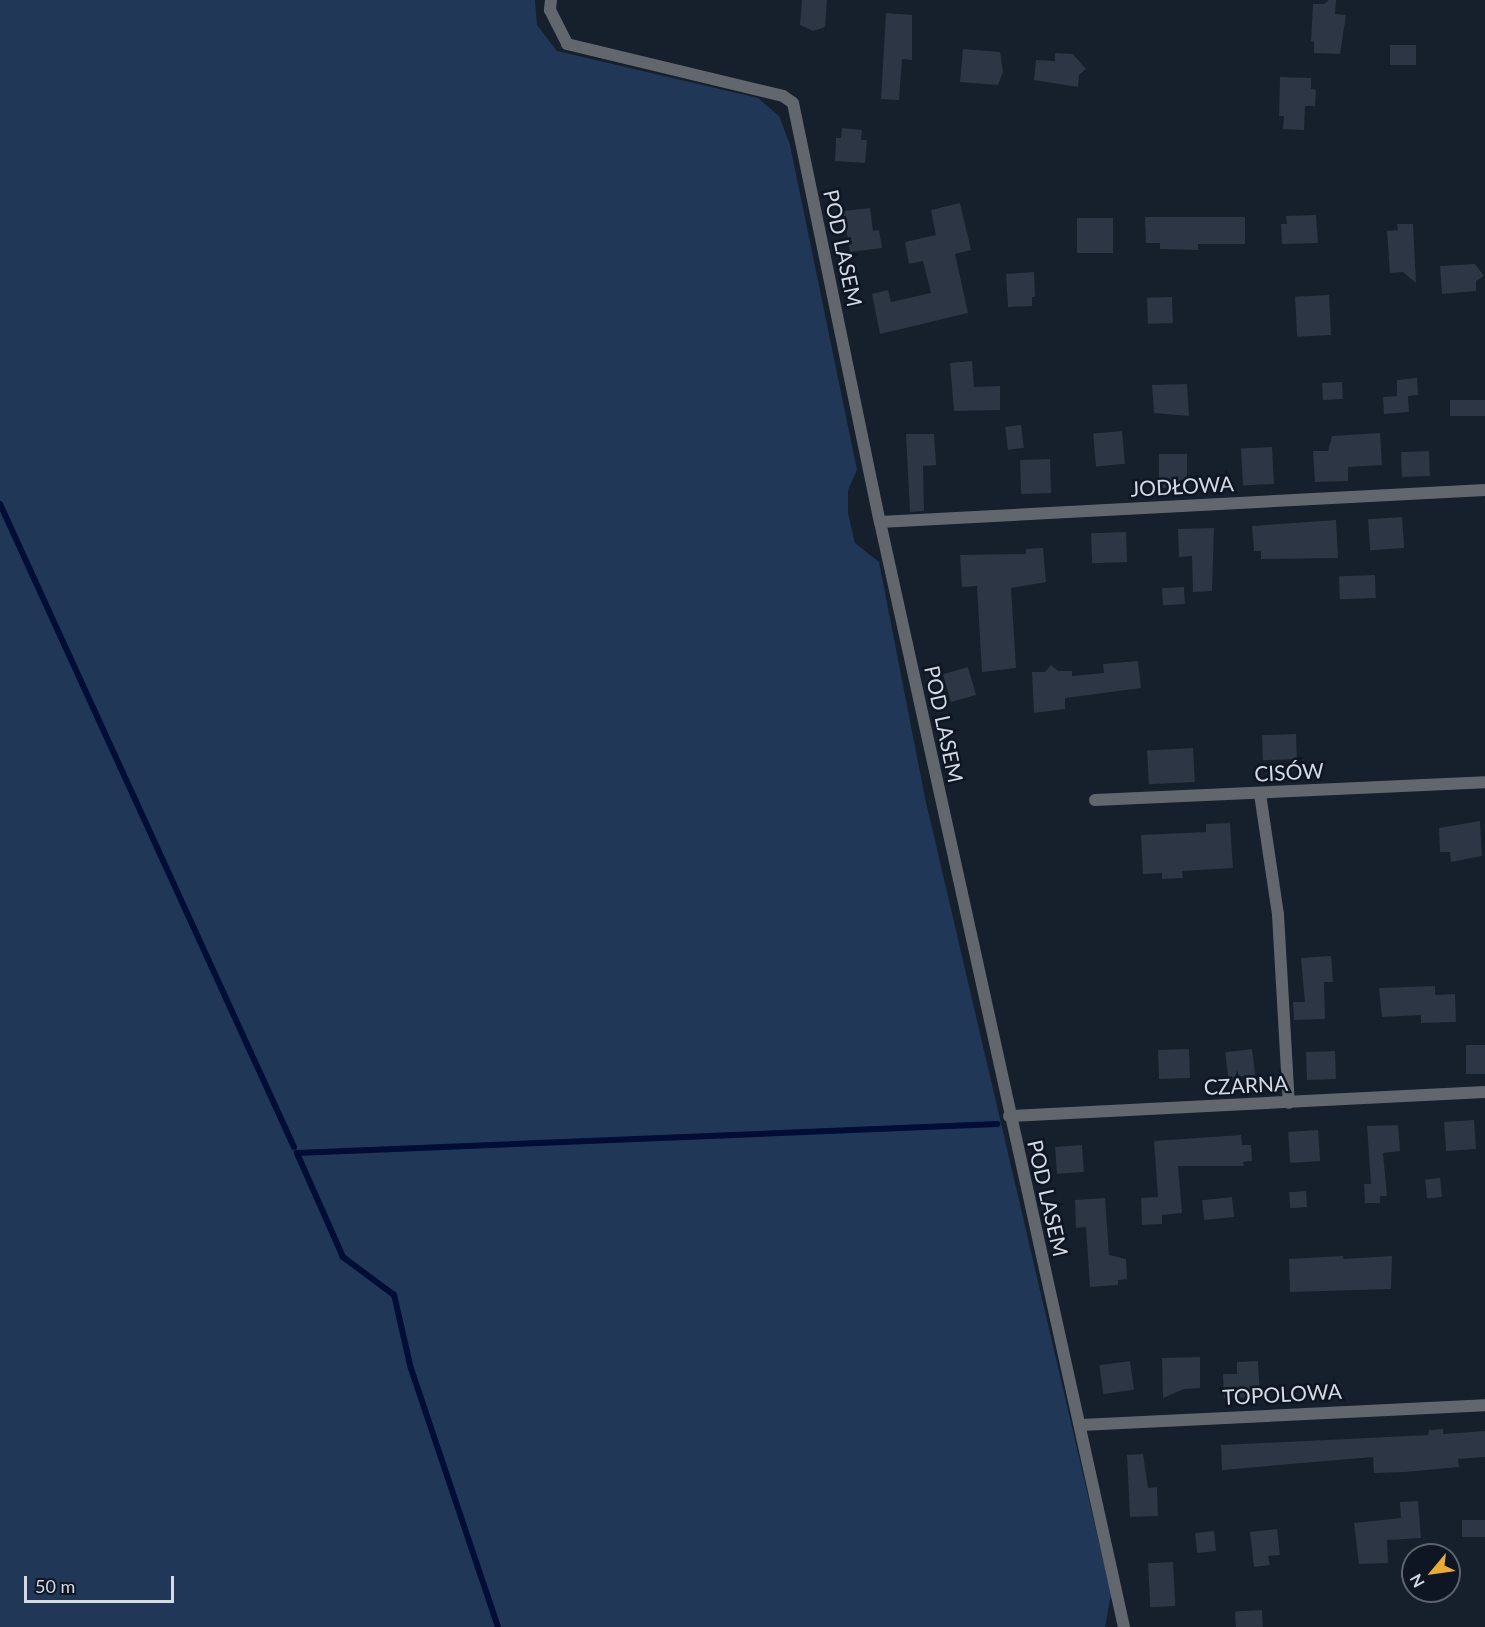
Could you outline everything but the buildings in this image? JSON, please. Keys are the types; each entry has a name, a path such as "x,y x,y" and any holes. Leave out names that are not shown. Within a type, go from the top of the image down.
{"street":[{"name":"POD LASEM","path":"551,0 550,10 567,44 783,96 793,103 880,522 1009,1116 1081,1425 1124,1627"},
{"name":"JODŁOWA","path":"880,522 1485,490"},
{"name":"CISÓW","path":"1095,800 1485,782"},
{"path":"1260,794 1278,915 1289,1103"},
{"name":"CZARNA","path":"1009,1116 1485,1092"},
{"name":"TOPOLOWA","path":"1081,1425 1485,1405"}],"shaded area":[{"path":"0,0 535,0 537,25 557,51 758,98 779,116 790,145 857,470 848,490 848,513 855,543 879,562 925,798 1111,1594 1105,1627 0,1627"}],"waterway":[{"path":"0,504 294,1147"},
{"path":"498,1627 411,1369 394,1295 343,1257 297,1153 997,1124"}]}
